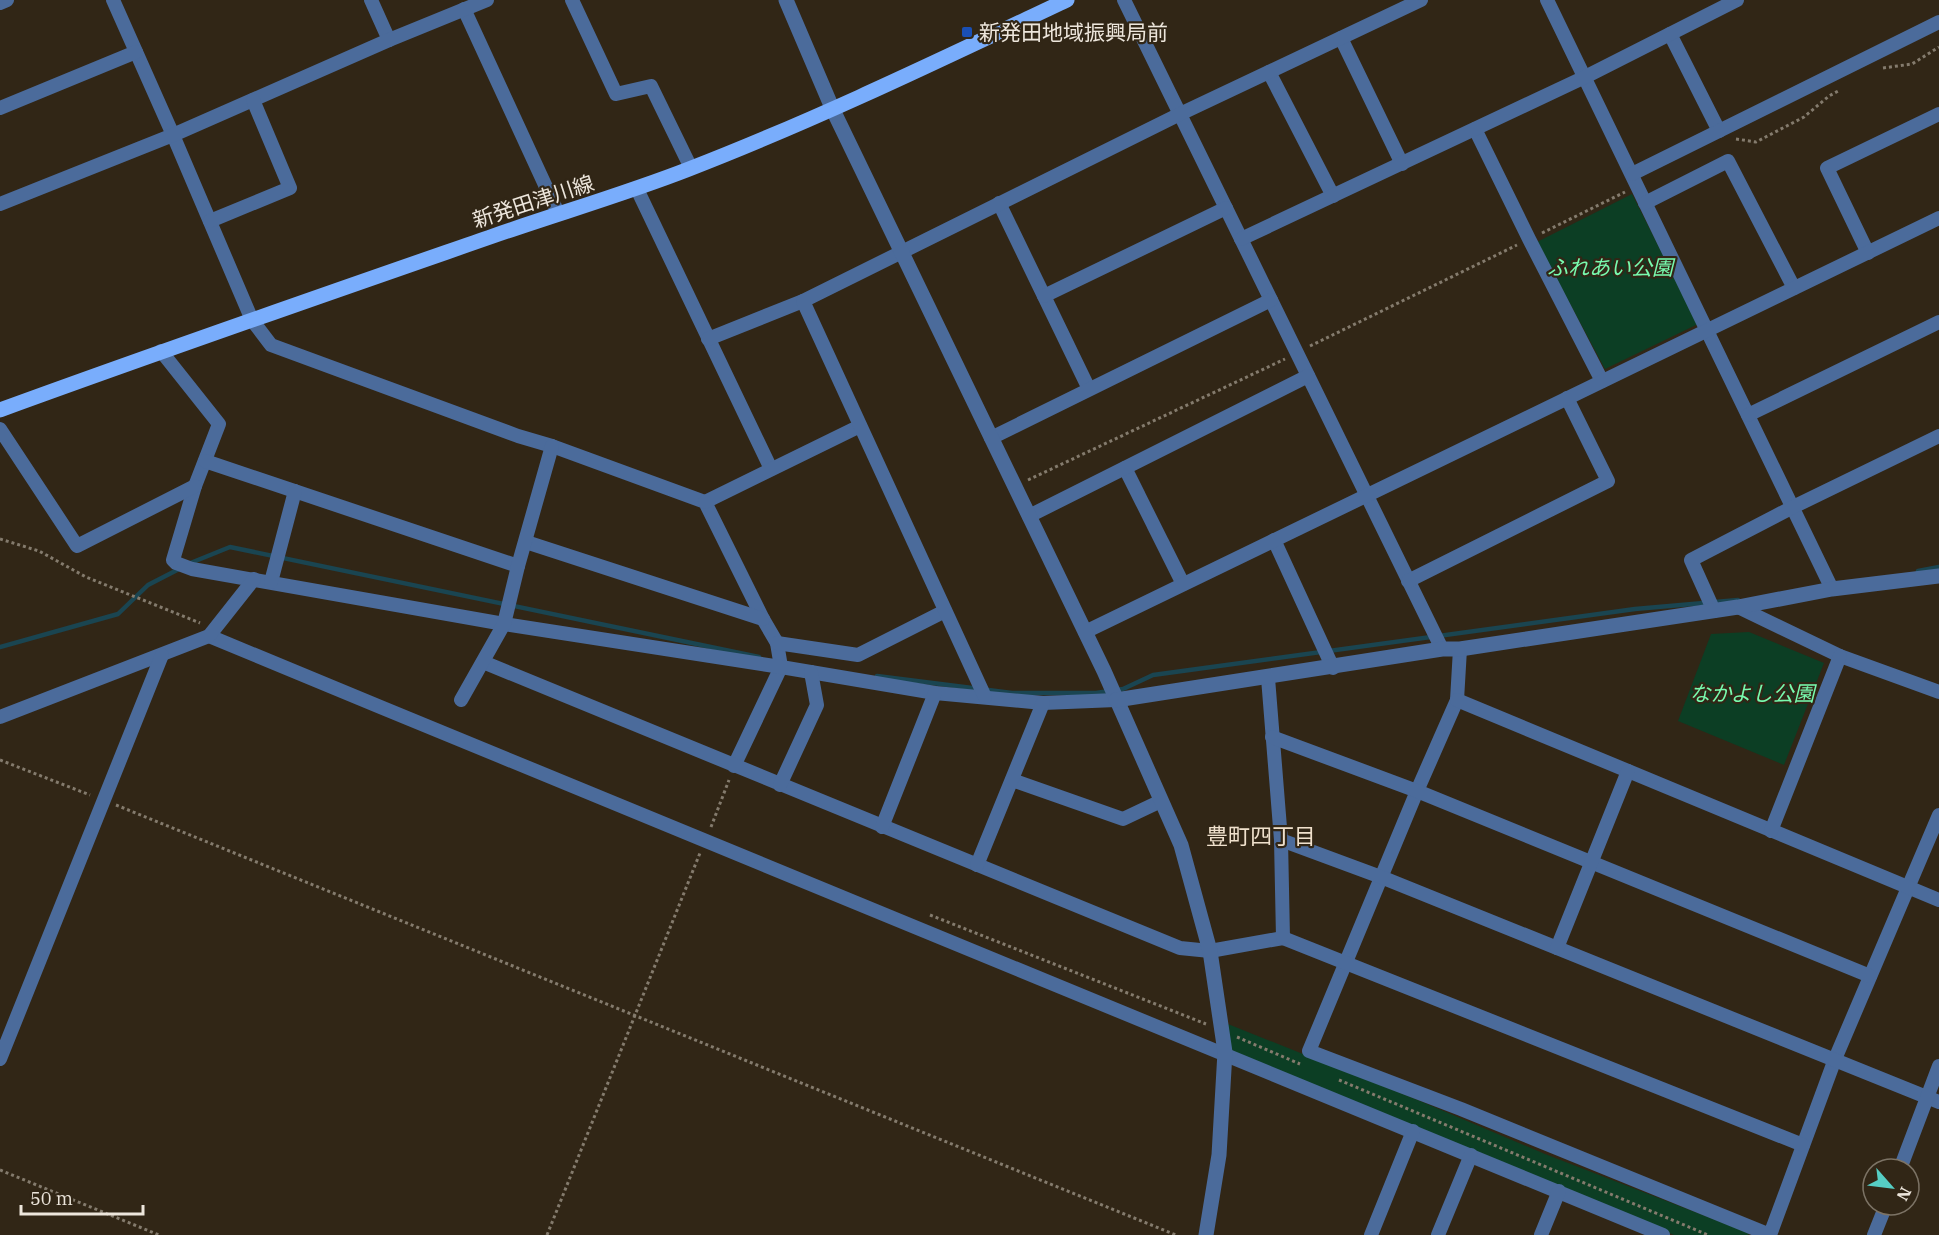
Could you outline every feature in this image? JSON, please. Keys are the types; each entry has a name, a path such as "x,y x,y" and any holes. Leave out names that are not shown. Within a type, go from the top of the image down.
{"main road":[{"name":"新発田津川線","path":"0,410 161,351 558,213 637,189 833,110 1067,0"}],"street":[{"path":"0,3 7,0"},
{"path":"113,0 252,320 271,345 705,502 763,620 777,643 782,667 734,766"},
{"path":"371,0 389,40"},
{"path":"0,204 173,135 389,40 487,0"},
{"path":"572,0 616,94 651,86 691,168"},
{"path":"786,0 833,110 1085,632 1181,845 1210,951 1225,1052 1219,1155 1206,1235"},
{"path":"1124,0 1442,649"},
{"path":"708,339 803,301 1180,114 1421,0"},
{"path":"1547,0 1832,589"},
{"path":"1241,240 1585,77 1737,0"},
{"path":"464,9 558,213"},
{"path":"1635,180 1719,131 1939,22"},
{"path":"1670,34 1719,131"},
{"path":"1341,38 1402,164"},
{"path":"0,108 136,52"},
{"path":"1269,72 1333,196"},
{"path":"210,221 290,188 253,100"},
{"path":"1868,253 1827,168 1939,114"},
{"path":"1475,129 1602,381"},
{"path":"1646,202 1728,161 1794,288"},
{"path":"637,189 771,469"},
{"path":"999,203 1089,389"},
{"path":"1044,296 1226,208"},
{"path":"1085,632 1939,218"},
{"path":"991,438 1271,300"},
{"path":"803,301 985,698"},
{"path":"1748,415 1939,322"},
{"path":"161,351 219,424 195,486 173,560 176,563 192,568 504,624 935,693 1043,703 1116,700 1333,668 1442,649 1460,649 1714,611 1832,589 1939,576"},
{"path":"1029,516 1308,376"},
{"path":"1408,581 1608,481 1567,398"},
{"path":"705,502 860,426"},
{"path":"0,429 77,546 195,486"},
{"path":"1714,611 1691,560 1939,436"},
{"path":"461,700 504,624 552,446"},
{"path":"205,460 518,566"},
{"path":"1125,468 1183,584"},
{"path":"271,582 295,491"},
{"path":"1274,540 1333,668"},
{"path":"526,542 763,620"},
{"path":"0,717 209,636 254,579"},
{"path":"1738,607 1840,656 1939,692"},
{"path":"777,643 858,655 945,611"},
{"path":"209,636 705,842 1225,1052 1654,1233"},
{"path":"1460,649 1457,700 1309,1051 1461,1109 1760,1233 1770,1235 1835,1059 1938,823"},
{"path":"0,1059 162,655"},
{"path":"1771,831 1840,656"},
{"path":"483,662 1180,948 1210,951 1283,938 1803,1145"},
{"path":"780,785 817,705 811,672"},
{"path":"1268,678 1281,840 1283,938"},
{"path":"882,826 935,693"},
{"path":"1457,700 1939,900"},
{"path":"977,865 1043,703"},
{"path":"1272,736 1417,791 1870,975"},
{"path":"1557,948 1628,771"},
{"path":"1012,780 1123,819 1161,801"},
{"path":"1281,840 1381,877 1933,1100"},
{"path":"1905,1157 1933,1100 1939,1066"},
{"path":"1371,1235 1413,1131"},
{"path":"1438,1235 1471,1155"},
{"path":"1541,1235 1559,1191"},
{"path":"1874,1235 1881,1217"}],"path":[{"path":"1874,72 1883,68 1912,64 1939,47"},
{"path":"1734,139 1756,142 1804,117 1828,96 1847,86"},
{"path":"1015,486 1297,353 1529,239 1635,180"},
{"path":"0,539 39,551 86,577 146,601"},
{"path":"0,760 104,800 1176,1235"},
{"path":"547,1235 734,766"},
{"path":"0,1170 159,1235"}],"green space":[{"name":"ふれあい公園","path":"1632,194 1698,324 1605,369 1537,242"},
{"name":"なかよし公園","path":"1749,632 1824,663 1784,765 1678,721 1711,634"},
{"path":"1223,1022 1545,1154 1749,1233 1748,1235 1674,1235 1227,1050"}],"waterway":[{"path":"188,564 230,547 759,657"},
{"path":"1918,571 1939,567"},
{"path":"0,647 118,614 148,585 181,568"},
{"path":"877,676 1012,693 1096,693 1123,689 1153,675 1635,609 1738,600"}],"place":[{"name":"新発田地域振興局前","path":"967,32"}],"district":[{"name":"豊町四丁目","path":"1261,835"}]}
